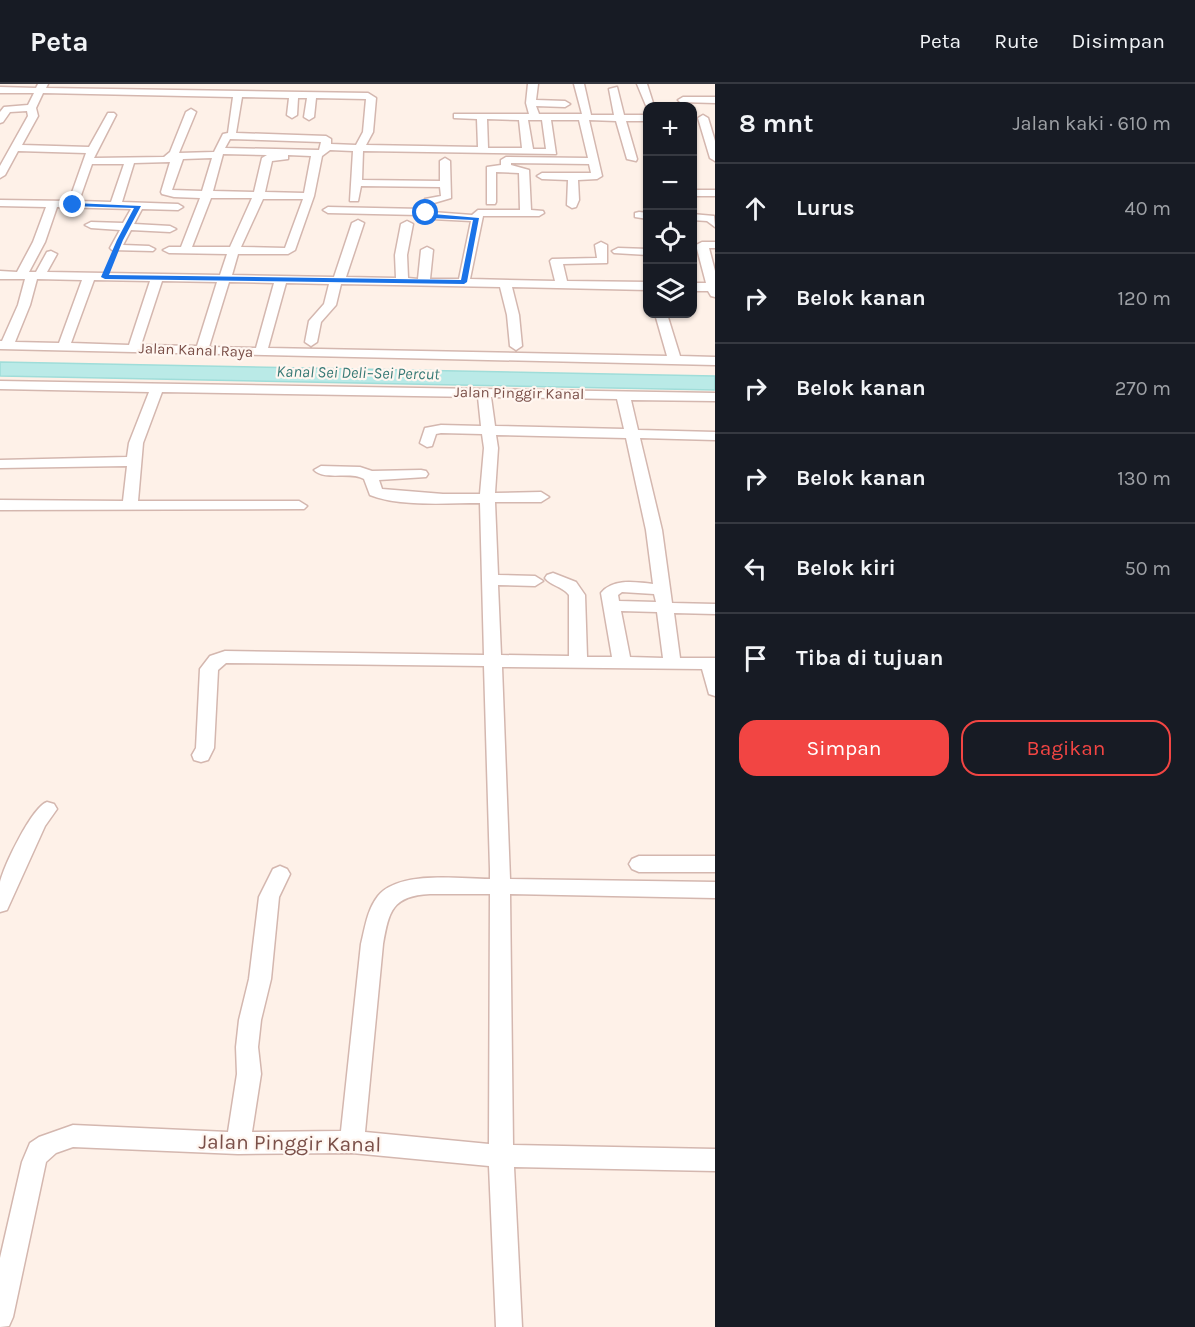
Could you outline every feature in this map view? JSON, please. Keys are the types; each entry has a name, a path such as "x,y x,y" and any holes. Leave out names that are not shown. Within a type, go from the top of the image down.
{"street":[{"path":"328,147 553,151 540,117 531,104 533,84"},
{"path":"542,176 597,176 592,161 579,84"},
{"path":"642,84 649,102"},
{"path":"0,91 41,87 136,96 184,88 238,93 371,97 368,132 358,152 354,200"},
{"path":"0,175 33,116 31,108 41,87"},
{"path":"614,89 632,159"},
{"path":"232,132 238,93"},
{"path":"292,115 294,94"},
{"path":"309,117 312,94"},
{"path":"683,100 715,100"},
{"path":"531,104 565,104"},
{"path":"0,120 7,109 31,108"},
{"path":"0,152 14,150 130,160 162,160 172,157 191,112"},
{"path":"73,205 90,155 111,115"},
{"path":"458,116 643,118"},
{"path":"482,116 483,151"},
{"path":"523,117 528,152"},
{"path":"715,118 698,118 715,158"},
{"path":"185,250 207,194 225,136 325,137 325,150 317,155 268,157 259,195 233,252 202,350"},
{"path":"309,196 170,194 165,191 178,157 219,153 317,155"},
{"path":"169,250 278,252 291,249 309,196 317,155"},
{"path":"115,206 130,160"},
{"path":"506,168 505,162 508,160 592,161"},
{"path":"426,214 429,201 446,199 445,161"},
{"path":"491,202 491,170 506,168 524,170 526,212"},
{"path":"572,205 573,177"},
{"path":"357,183 446,184"},
{"path":"697,193 715,193"},
{"path":"0,203 178,207"},
{"path":"3,345 24,305 39,242 52,205"},
{"path":"110,263 138,206"},
{"path":"328,210 476,218"},
{"path":"464,282 476,218 480,211 539,213"},
{"path":"697,217 710,218 715,224"},
{"path":"311,342 315,321 331,303 358,223"},
{"path":"402,282 401,255 407,224"},
{"path":"91,225 170,229"},
{"path":"562,284 556,256 603,261 600,245"},
{"path":"0,275 89,277 110,263 149,249"},
{"path":"697,288 714,290 701,249"},
{"path":"424,282 427,250"},
{"path":"618,251 643,252"},
{"path":"31,275 51,254"},
{"path":"110,263 155,276 643,286"},
{"path":"134,348 155,276"},
{"path":"64,346 89,277"},
{"path":"261,352 286,278"},
{"path":"505,283 513,315 516,346"},
{"path":"662,318 674,359"},
{"name":"Jalan Kanal Raya","path":"3,345 715,361"},
{"name":"Jalan Pinggir Kanal","path":"0,384 715,397"},
{"path":"130,505 135,442 158,387"},
{"path":"484,393 491,448 487,497 500,886 501,1156 509,1327"},
{"path":"623,396 634,435 654,530 672,663"},
{"path":"427,443 429,433 433,430 715,436"},
{"path":"0,464 134,461"},
{"path":"321,470 360,471 369,476 421,474"},
{"path":"369,476 375,492 383,495 443,499 541,497"},
{"path":"0,505 299,506"},
{"path":"553,578 567,583 577,595 578,661"},
{"path":"489,580 535,581"},
{"path":"622,662 609,593 614,589 662,590"},
{"path":"611,606 715,609"},
{"path":"201,755 205,748 209,669 221,658 712,664 715,690"},
{"path":"0,904 8,872 38,819 47,809"},
{"path":"639,864 715,864"},
{"path":"238,1143 249,1074 250,1020 260,979 269,897 280,874"},
{"path":"352,1142 372,944 379,912 387,899 398,892 418,888 500,886 715,890"},
{"name":"Jalan Pinggir Kanal","path":"0,1317 34,1162 39,1151 48,1144 73,1136 238,1143 352,1142 501,1156 715,1160"}],"water":[{"name":"Kanal Sei Deli–Sei Percut","path":"0,362 715,376 715,390 0,376"}],"route":[{"path":"73,205 138,206 126,227 105,277 464,282 476,218 432,216 426,213"}]}
